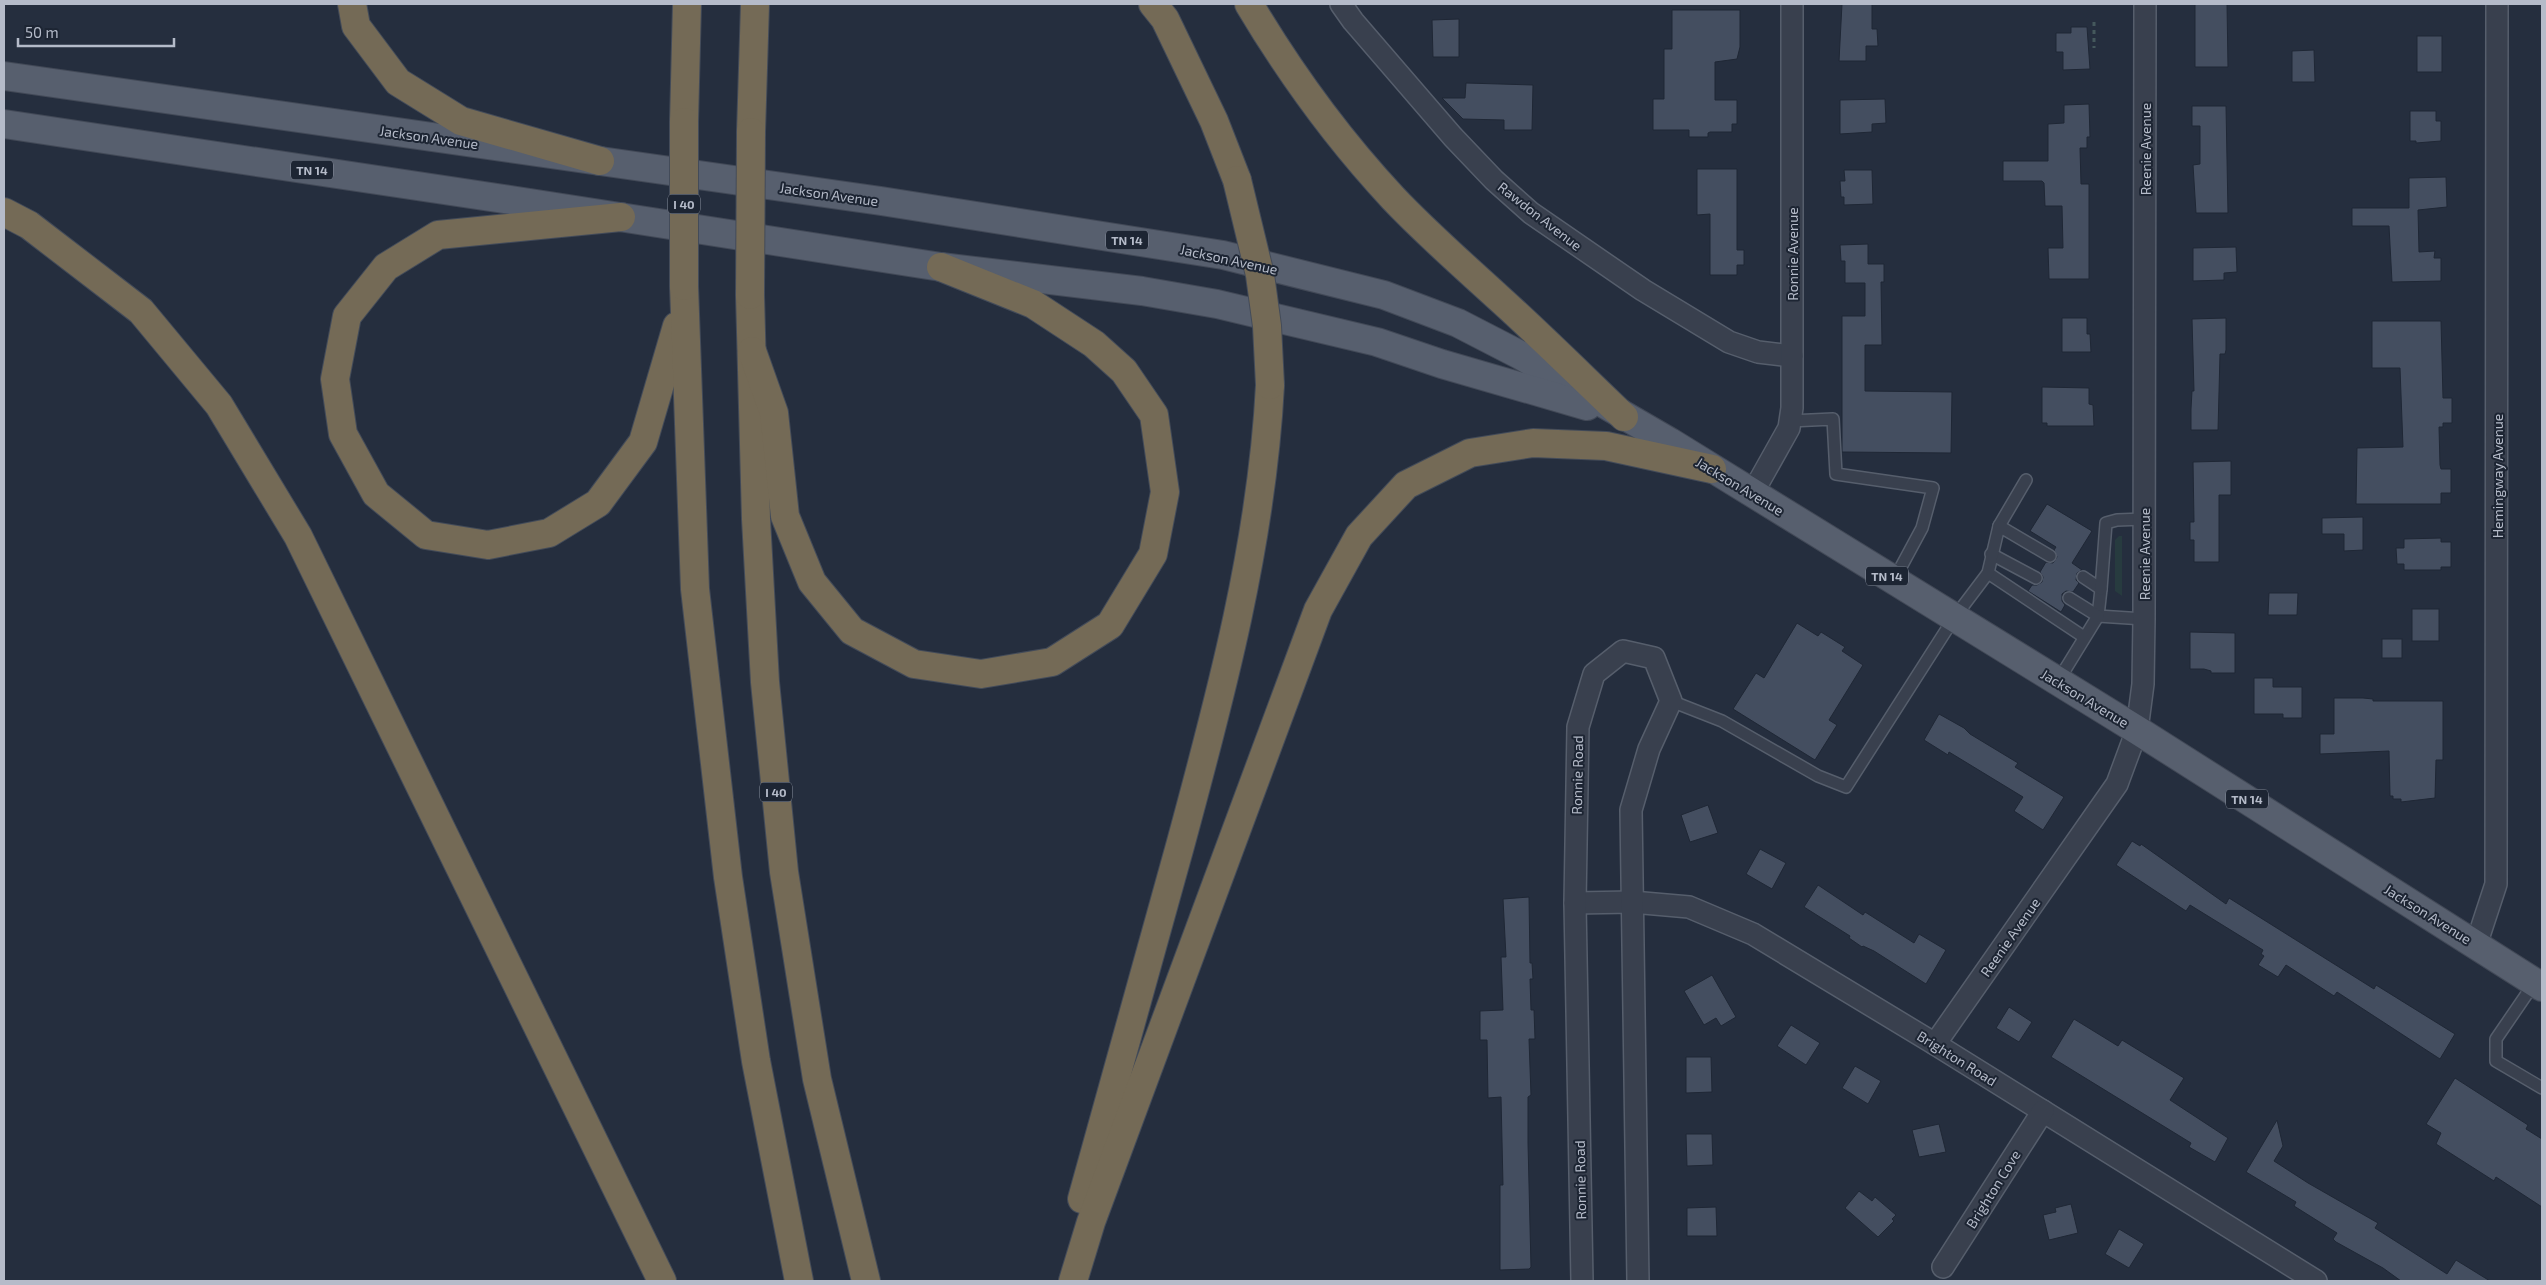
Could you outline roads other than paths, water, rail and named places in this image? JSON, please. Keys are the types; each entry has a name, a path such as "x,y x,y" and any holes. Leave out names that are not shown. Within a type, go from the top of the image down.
{"highway":[{"path":"352,4 356,26 398,82 461,121 600,162"},
{"path":"667,4 684,109"},
{"name":"I 40","path":"687,4 684,109 684,294 695,589 728,877 756,1061 799,1281"},
{"name":"I 40","path":"755,4 751,132 750,295 756,519 765,682 784,872 817,1078 866,1281"},
{"path":"1064,1281 1076,1222 1212,727 1253,544 1268,436 1270,385 1268,326 1260,275 1237,180 1214,121 1165,19 1153,4"},
{"path":"1249,4 1276,50 1316,105 1392,197 1442,248 1501,300 1624,417"},
{"path":"4,212 29,225 141,311 219,404 298,536 662,1281"},
{"path":"621,217 438,235 386,268 347,316 335,379 343,434 376,494 426,535 488,545 549,533 598,503 643,442 684,294"},
{"path":"752,352 774,413 786,516 812,582 852,631 914,664 981,674 1052,662 1110,625 1153,554 1165,492 1154,415 1124,371 1094,344 1033,304 941,267"},
{"path":"1073,1281 1091,1222 1318,610 1359,536 1406,485 1470,453 1533,443 1606,446 1712,469"}],"main road":[{"name":"Jackson Avenue","path":"4,76 881,201 1223,255 1384,295 1458,323 1670,442 2137,730 2538,984"},
{"name":"Jackson Avenue","path":"4,124 941,267 1142,292 1217,304 1377,342 1442,364 1624,417"}],"street":[{"name":"Rawdon Avenue","path":"1341,4 1353,21 1453,137 1494,180 1531,213 1643,290 1729,342 1758,352 1792,356"},
{"name":"Ronnie Avenue","path":"1752,494 1780,446 1790,421 1792,356 1792,4"},
{"name":"Reenie Avenue","path":"1936,1044 2117,784 2137,730 2143,684 2144,619 2145,4"},
{"name":"Hemingway Avenue","path":"2476,945 2496,884 2497,4"},
{"name":"Ronnie Road","path":"1582,1281 1575,903 1578,727 1594,674 1624,651 1654,658 1671,701"},
{"path":"1638,1281 1632,810 1649,749 1671,701"},
{"name":"Brighton Road","path":"1575,903 1632,902 1689,907 1753,934 1936,1044 2307,1279"},
{"name":"Brighton Cove","path":"1943,1267 2042,1111"}],"lane":[{"path":"1790,421 1833,419 1836,474 1933,488 1922,528 1894,580"},
{"path":"1671,701 1722,721 1818,776 1846,787 1954,618 1988,573 1999,526 2026,480"},
{"path":"2058,681 2098,616 2106,523 2117,520 2144,519"},
{"path":"1999,526 2050,556"},
{"path":"1992,554 2036,578"},
{"path":"1988,573 2084,637"},
{"path":"2083,576 2101,589"},
{"path":"2069,598 2098,616 2144,619"},
{"path":"2538,984 2496,1039 2496,1061 2542,1088"}]}
